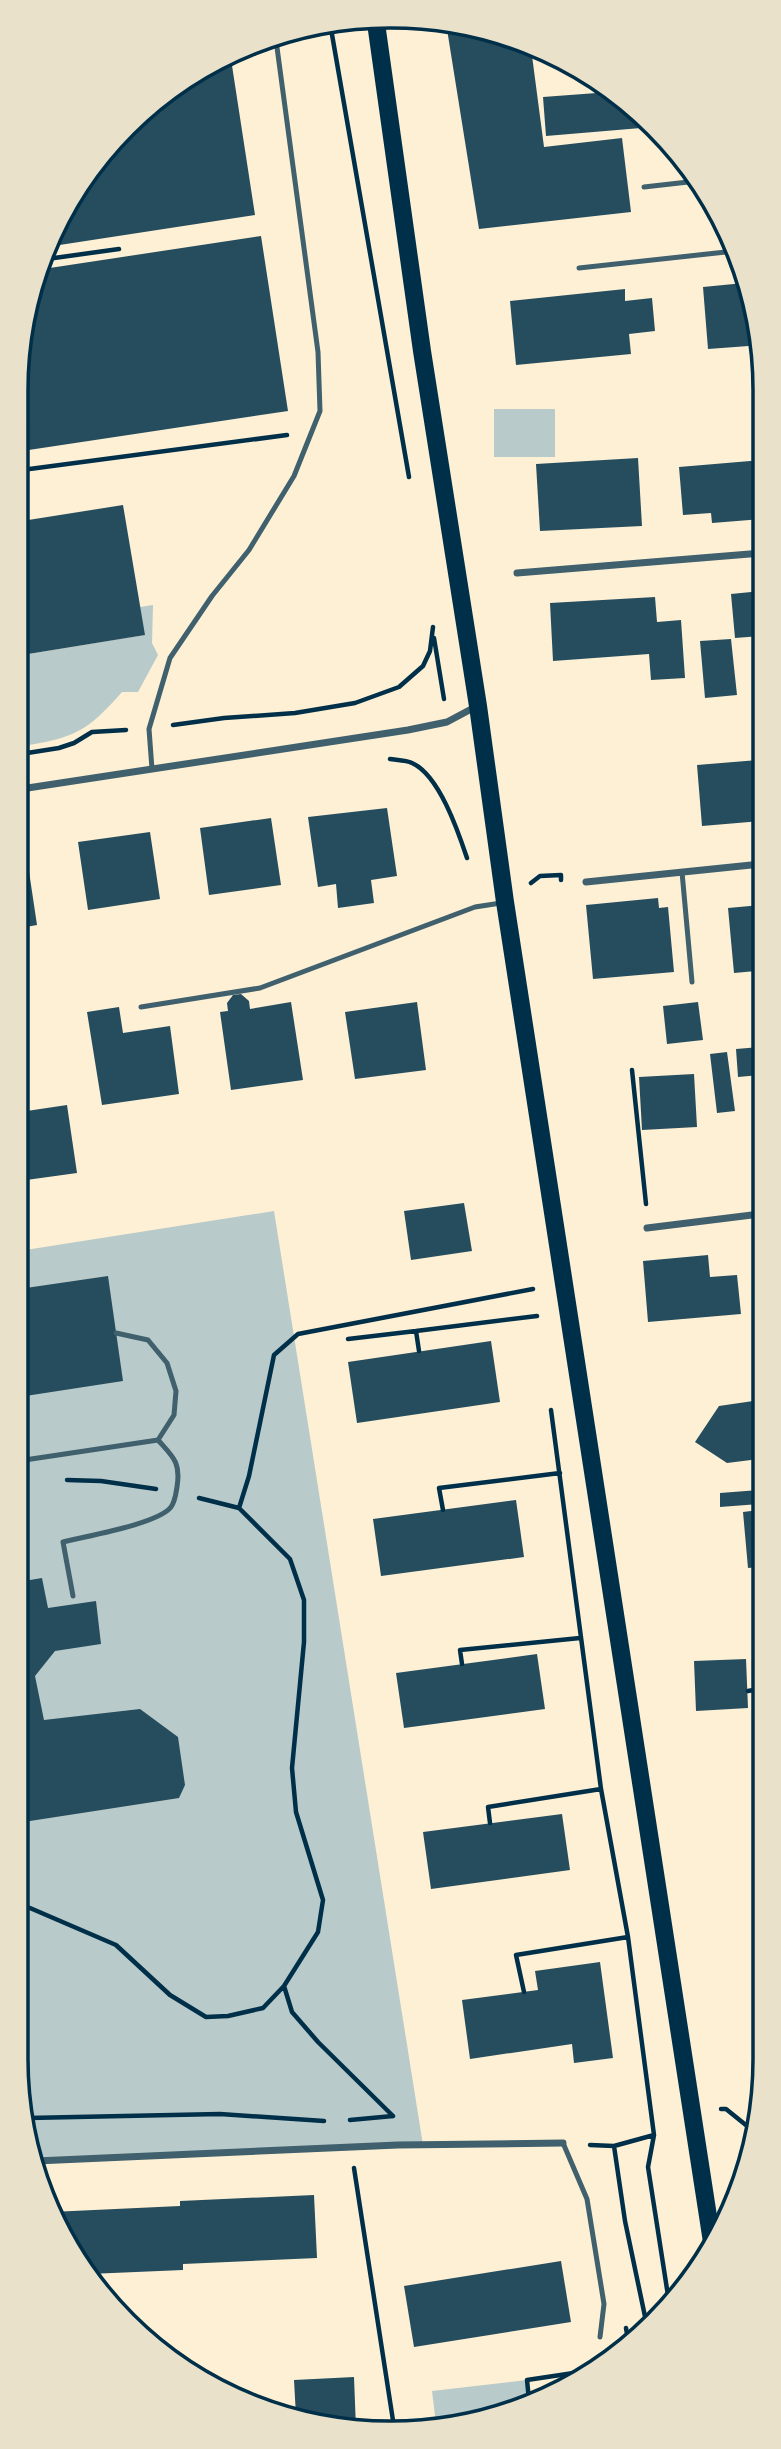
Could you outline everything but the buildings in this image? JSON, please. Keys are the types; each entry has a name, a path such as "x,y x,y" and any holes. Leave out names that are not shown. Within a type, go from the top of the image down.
{"main road":[{"path":"377,29 505,902 710,2229"}],"street":[{"path":"517,573 753,554"},
{"path":"28,788 421,727 447,722 478,706"},
{"path":"586,882 753,865"},
{"path":"650,1228 753,1215"},
{"path":"43,2161 398,2145 563,2143"}],"lane":[{"path":"152,769 149,729 170,658 212,596 249,550 295,476 320,411 318,352 277,46"},
{"path":"644,187 687,182"},
{"path":"579,268 725,252"},
{"path":"682,872 692,982"},
{"path":"141,1007 260,988 475,907 505,902"},
{"path":"28,1460 158,1440 174,1415 176,1391 167,1363 148,1340 116,1333"},
{"path":"73,1596 63,1542 157,1518 171,1507 179,1476 176,1459 158,1440"},
{"path":"563,2143 587,2199 604,2304 600,2337"}],"path":[{"path":"332,33 410,482"},
{"path":"54,258 119,249"},
{"path":"28,469 312,432"},
{"path":"28,753 74,743 92,732 149,729 355,703 399,687 423,666 430,651 433,620"},
{"path":"385,758 412,763 430,778 456,824 468,862 475,907"},
{"path":"505,902 540,876 561,875 563,894 576,892 586,882"},
{"path":"632,1070 638,1104 650,1228"},
{"path":"239,1508 249,1476 274,1355 298,1334 533,1289 531,1276"},
{"path":"535,1303 539,1329"},
{"path":"348,1339 537,1316"},
{"path":"416,1331 419,1351"},
{"path":"550,1408 601,1789 628,1937 654,2135 648,2167 667,2292"},
{"path":"443,1510 439,1488 560,1473"},
{"path":"28,1908 116,1945 170,1995 206,2017 228,2016 263,2008 284,1986 318,1932 323,1900 296,1812 292,1768 304,1642 304,1600 290,1559 239,1508 176,1493 64,1479"},
{"path":"462,1664 460,1650 580,1638"},
{"path":"748,1691 753,1690"},
{"path":"490,1824 488,1807 601,1789"},
{"path":"523,1992 516,1955 628,1937"},
{"path":"284,1986 292,2012 318,2042 393,2116 398,2145"},
{"path":"691,2106 726,2109 747,2126"},
{"path":"33,2118 220,2114 332,2122"},
{"path":"344,2121 393,2116"},
{"path":"563,2143 614,2146 654,2135"},
{"path":"614,2146 628,2235 645,2317"},
{"path":"351,2147 393,2421"},
{"path":"528,2393 527,2380 569,2374"}],"shaded area":[{"path":"494,409 555,409 555,457 494,457"},
{"path":"153,605 152,643 158,655 138,692 122,692 99,716 78,731 54,740 28,745 28,654 144,635 140,607"},
{"path":"274,1211 423,2145 43,2161 31,2106 28,2058 28,1250"},
{"path":"527,2380 528,2393 484,2409 435,2418 432,2391"}]}
